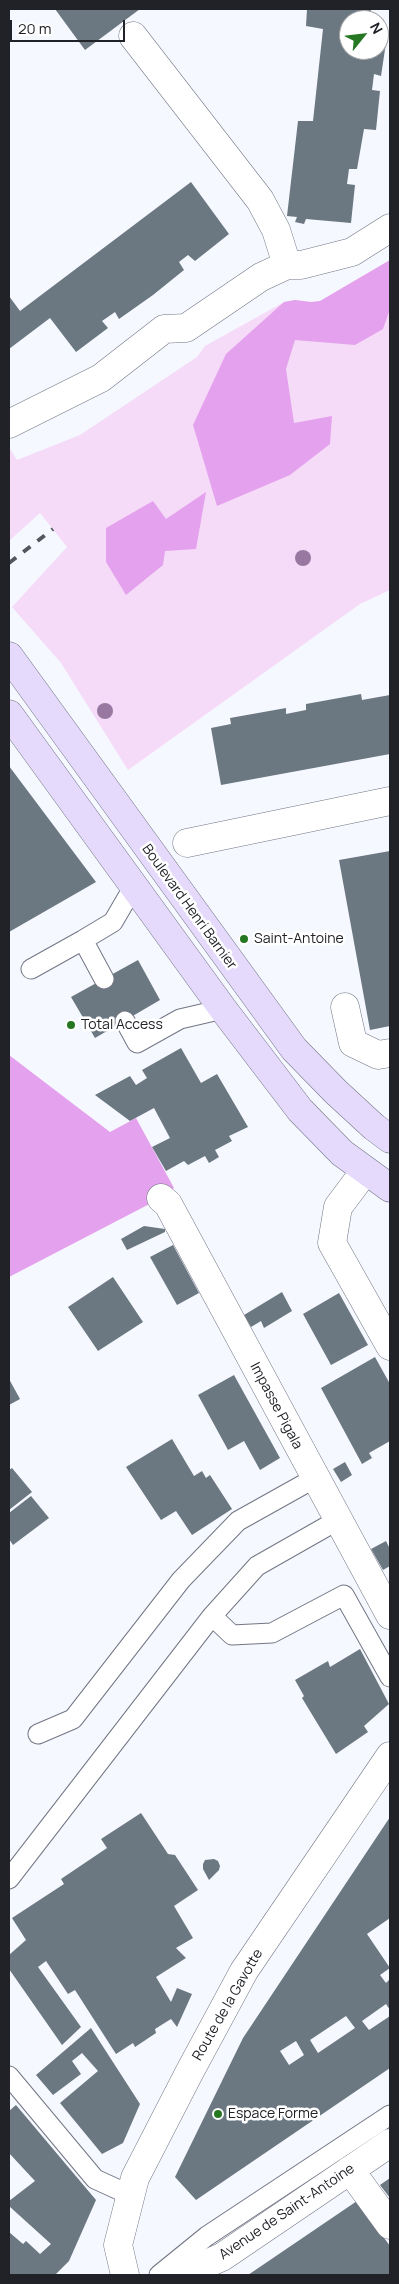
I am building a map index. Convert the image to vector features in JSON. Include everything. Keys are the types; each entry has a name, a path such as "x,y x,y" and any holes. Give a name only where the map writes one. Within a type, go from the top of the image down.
{"main road":[{"name":"Boulevard Henri Barnier","path":"9,656 294,1049 342,1098 390,1139"},
{"path":"9,714 223,1009 300,1110 342,1153 390,1188"}],"street":[{"path":"133,36 260,200 276,230 287,265"},
{"path":"9,424 101,378 164,329 186,328 262,277 287,265 301,265 352,252 390,228"},
{"path":"187,843 390,801"},
{"path":"345,1007 353,1042 378,1055 390,1053"},
{"path":"365,1171 338,1208 332,1243 390,1346"},
{"name":"Impasse Pigala","path":"161,1198 168,1204 390,1615"},
{"name":"Route de la Gavotte","path":"125,2275 118,2245 135,2178 184,2081 244,1971 390,1756"},
{"name":"Avenue de Saint-Antoine","path":"181,2275 222,2257 390,2143"},
{"path":"350,2170 390,2225"}],"lane":[{"path":"31,969 114,922 134,886"},
{"path":"83,940 104,979"},
{"path":"125,1020 137,1043 180,1019 223,1009"},
{"path":"38,1734 73,1719 181,1580 238,1521 316,1478"},
{"path":"9,1879 212,1616 257,1566 338,1520"},
{"path":"212,1616 232,1635 272,1633 344,1595 390,1677"},
{"path":"9,2076 95,2179 130,2195"},
{"path":"159,2275 208,2236 390,2114"}],"shaded area":[{"path":"390,260 390,590 360,604 128,770 61,663 12,607 67,547 40,513 9,541 9,447 17,460 80,435 197,357 205,346 284,302 295,300 320,301"},
{"path":"390,260 390,309 383,329 355,345 295,340 286,369 294,423 332,416 330,444 290,475 217,506 193,425 226,354 284,302 295,300 320,301"},
{"path":"206,492 196,549 165,551 163,565 126,595 106,562 106,528 153,501 166,519"},
{"path":"9,1055 110,1132 136,1118 174,1188 161,1198 9,1277"}],"building":[{"path":"55,9 140,9 85,50"},
{"path":"307,9 371,9 339,10 339,60 383,60 381,76 374,74 372,90 380,91 376,130 364,129 357,169 349,169 347,184 355,185 351,223 306,219 304,224 295,222 297,217 287,216 298,121 313,121 323,29 306,26"},
{"path":"191,182 229,234 195,261 188,255 179,262 184,270 119,319 115,312 102,321 108,328 76,352 50,318 9,349 9,296 20,311"},
{"path":"361,694 362,700 390,695 390,754 221,785 211,728 231,724 230,718 286,708 286,714 306,710 306,704"},
{"path":"9,766 96,882 9,932"},
{"path":"390,851 390,1026 370,1030 339,860"},
{"path":"138,960 160,1000 95,1038 71,997"},
{"path":"181,1048 201,1083 217,1074 248,1127 229,1136 232,1141 215,1150 219,1157 209,1163 205,1156 188,1165 184,1161 166,1171 152,1147 170,1138 154,1108 130,1121 95,1095 130,1076 136,1085 147,1078 142,1070"},
{"path":"144,1226 165,1229 165,1232 127,1250 121,1239"},
{"path":"173,1245 199,1293 177,1305 150,1257"},
{"path":"113,1277 143,1322 98,1351 68,1307"},
{"path":"282,1292 292,1311 264,1328 261,1321 251,1327 244,1315"},
{"path":"339,1293 368,1345 331,1365 303,1314"},
{"path":"375,1357 390,1384 390,1441 369,1453 372,1458 362,1464 321,1388"},
{"path":"234,1375 280,1458 260,1470 244,1441 228,1450 198,1395"},
{"path":"9,1379 20,1399 9,1405"},
{"path":"172,1439 194,1476 202,1471 206,1478 210,1475 232,1509 192,1535 176,1511 161,1520 126,1467"},
{"path":"345,1462 352,1475 341,1482 333,1469"},
{"path":"12,1468 32,1492 9,1510 9,1470"},
{"path":"31,1496 49,1518 13,1545 9,1539 9,1513"},
{"path":"386,1541 390,1549 390,1566 383,1570 371,1549"},
{"path":"360,1649 389,1704 364,1726 368,1732 336,1754 302,1698 304,1696 295,1680 328,1661 330,1667"},
{"path":"141,1813 168,1854 175,1855 198,1890 174,1906 193,1938 176,1948 186,1958 156,1977 171,2002 177,1988 192,1994 177,2027 171,2019 155,2029 156,2033 135,2047 133,2043 116,2054 75,1990 68,1994 46,1961 38,1967 81,2027 62,2045 9,1969 9,1955 26,1940 12,1918 64,1884 61,1879 107,1848 101,1839"},
{"path":"390,1817 390,1918 367,1934 390,1968 380,1975 386,1983 390,1979 390,2010 386,2004 362,2021 369,2030 390,2016 390,2068 196,2200 175,2177 243,2038","holes":["346,2016 355,2028 318,2053 310,2040","296,2041 304,2055 289,2065 280,2051"]},
{"path":"214,1859 218,1861 220,1866 219,1870 209,1880 203,1869 203,1864 205,1860"},
{"path":"91,2028 140,2104 123,2143 102,2154 60,2103 98,2071 82,2053 72,2061 81,2074 53,2095 36,2075"},
{"path":"16,2105 96,2200 69,2261 55,2275 9,2275 9,2232 23,2244 26,2241 40,2254 51,2244 9,2206 9,2201 35,2181 9,2153 9,2111"},
{"path":"390,2178 390,2198 380,2185"},
{"path":"357,2201 390,2246 390,2275 248,2275"}],"railway":[{"path":"9,563 53,529"}],"place":[{"name":"Saint-Antoine","path":"244,939"},
{"name":"Total Access","path":"71,1025"},
{"name":"Espace Forme","path":"218,2114"}]}
